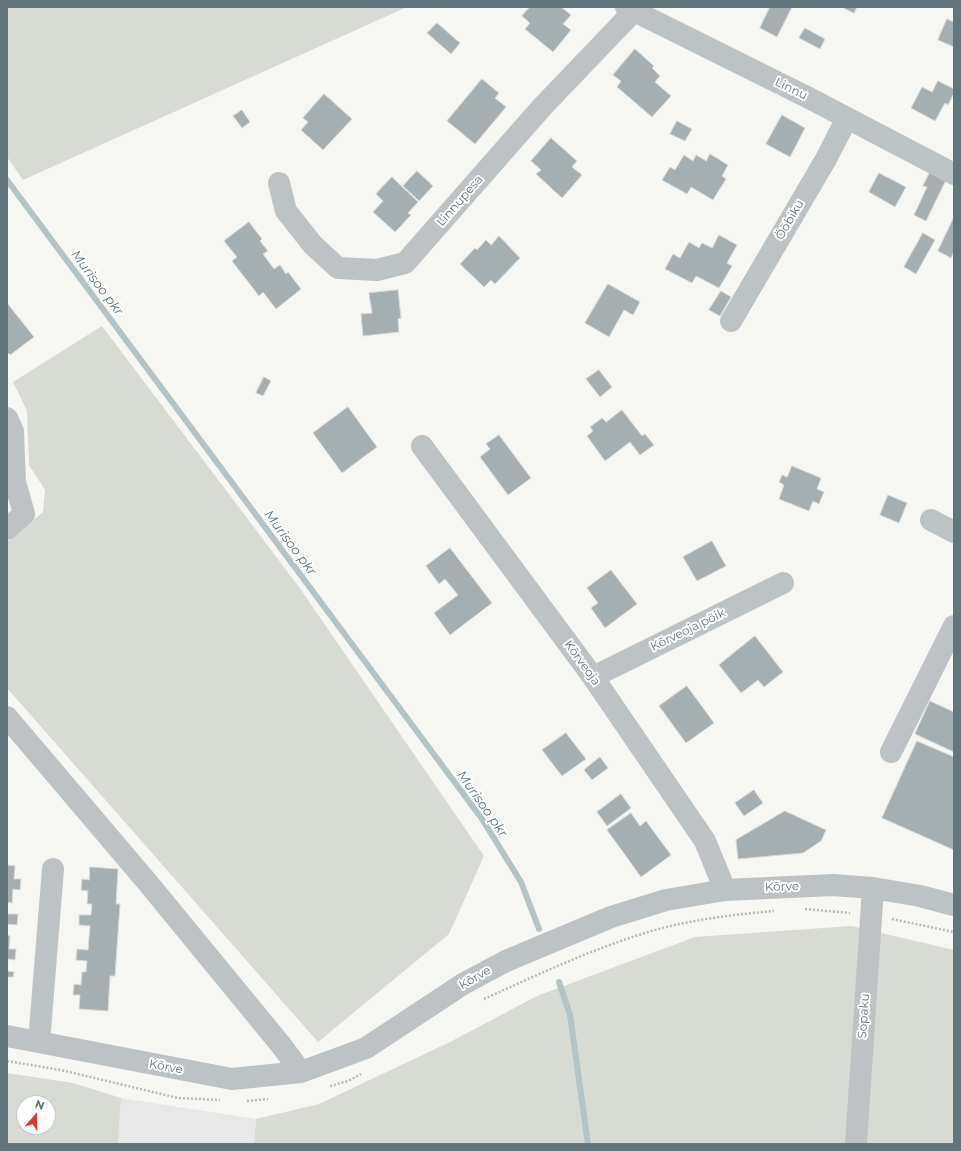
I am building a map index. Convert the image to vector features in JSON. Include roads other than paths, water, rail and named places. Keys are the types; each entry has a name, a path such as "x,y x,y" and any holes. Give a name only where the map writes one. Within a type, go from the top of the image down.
{"street":[{"name":"Linnu","path":"630,9 847,118 954,174"},
{"name":"Linnupesa","path":"279,183 286,211 313,245 338,268 377,270 405,263 630,9"},
{"name":"Ööbiku","path":"731,321 826,159 847,118"},
{"path":"7,418 13,431 14,482 24,514 7,529"},
{"name":"Kõrveoja","path":"422,446 593,678 705,841 725,890"},
{"path":"931,520 954,532"},
{"name":"Kõrveoja põik","path":"593,678 783,584"},
{"path":"891,752 954,626"},
{"path":"7,718 158,895 281,1044 301,1072"},
{"path":"39,1042 53,869"},
{"name":"Kõrve","path":"7,1036 232,1079 301,1072 366,1048 463,984 506,961 611,917 666,900 725,890 833,885 873,888 920,896 954,905"},
{"name":"Sopaku","path":"856,1144 873,888"}],"waterway":[{"name":"Murisoo pkr","path":"7,180 482,819 521,882 539,929"},
{"name":"Murisoo pkr","path":"559,982 570,1015 588,1144"}]}
